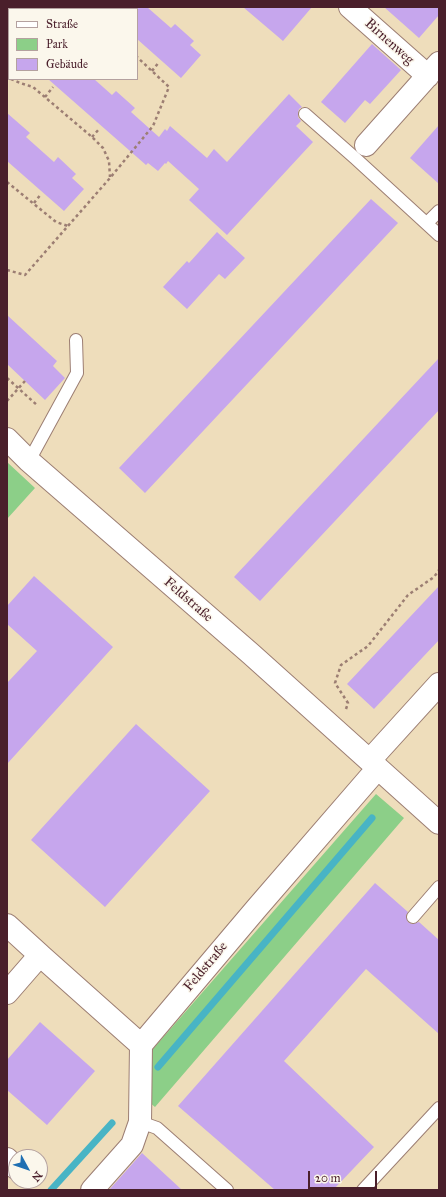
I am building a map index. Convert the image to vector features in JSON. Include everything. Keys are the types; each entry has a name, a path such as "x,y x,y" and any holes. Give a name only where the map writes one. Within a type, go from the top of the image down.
{"street":[{"name":"Birnenweg","path":"350,7 433,70 366,145"},
{"name":"Feldstraße","path":"7,439 29,461 245,649 439,823"},
{"name":"Feldstraße","path":"141,1044 256,909 439,684"},
{"path":"7,925 141,1044 140,1122 132,1145 92,1190"},
{"path":"7,993 40,955"}],"lane":[{"path":"305,114 439,235"},
{"path":"427,223 439,211"},
{"path":"29,461 76,372 76,340"},
{"path":"413,917 439,887"},
{"path":"363,1190 439,1108"},
{"path":"140,1122 157,1128 227,1190"}],"path":[{"path":"7,270 25,275 110,178 153,126 169,87 138,58"},
{"path":"152,71 159,62"},
{"path":"13,80 33,87 103,148 109,161 110,178"},
{"path":"45,97 53,87"},
{"path":"92,137 100,128"},
{"path":"7,182 56,222 68,226"},
{"path":"34,203 41,194"},
{"path":"7,378 52,418"},
{"path":"7,401 25,381"},
{"path":"333,728 343,716 348,702 335,683 340,665 368,646 408,595 434,577 439,570"}],"green space":[{"path":"7,462 35,488 7,519"},
{"path":"376,794 404,818 155,1107 150,1103 152,1050"}],"building":[{"path":"147,7 171,28 175,24 194,41 190,45 201,55 181,78 138,40 137,8"},
{"path":"243,7 312,7 283,41"},
{"path":"384,7 439,7 439,15 419,38"},
{"path":"372,44 401,70 370,104 365,100 345,123 321,102"},
{"path":"49,80 95,80 112,95 116,91 135,108 131,112 159,137 165,129 167,131 170,126 207,158 214,149 227,162 289,94 302,107 299,109 298,113 298,117 301,121 296,126 313,142 227,235 189,200 199,189 168,161 158,171 148,163 146,165"},
{"path":"7,113 30,133 26,137 54,162 58,157 76,174 72,178 84,189 64,211 7,161"},
{"path":"439,125 439,184 410,158"},
{"path":"371,199 398,223 145,493 119,468"},
{"path":"217,232 245,258 225,279 219,274 187,309 163,287 187,261 189,263"},
{"path":"7,315 57,361 53,366 65,378 45,400 7,364"},
{"path":"439,358 439,410 260,601 234,577"},
{"path":"34,576 113,647 7,764 7,683 37,651 7,624 7,606"},
{"path":"439,586 439,640 374,709 347,684"},
{"path":"136,724 210,791 105,907 31,840"},
{"path":"375,883 408,912 406,916 408,922 412,924 419,922 439,940 439,1034 366,969 284,1061 374,1147 333,1190 275,1190 178,1106"},
{"path":"40,1022 95,1071 47,1125 7,1090 7,1060"},
{"path":"142,1153 182,1190 109,1190"}],"waterway":[{"path":"158,1067 372,818"},
{"path":"51,1190 112,1123"}]}
